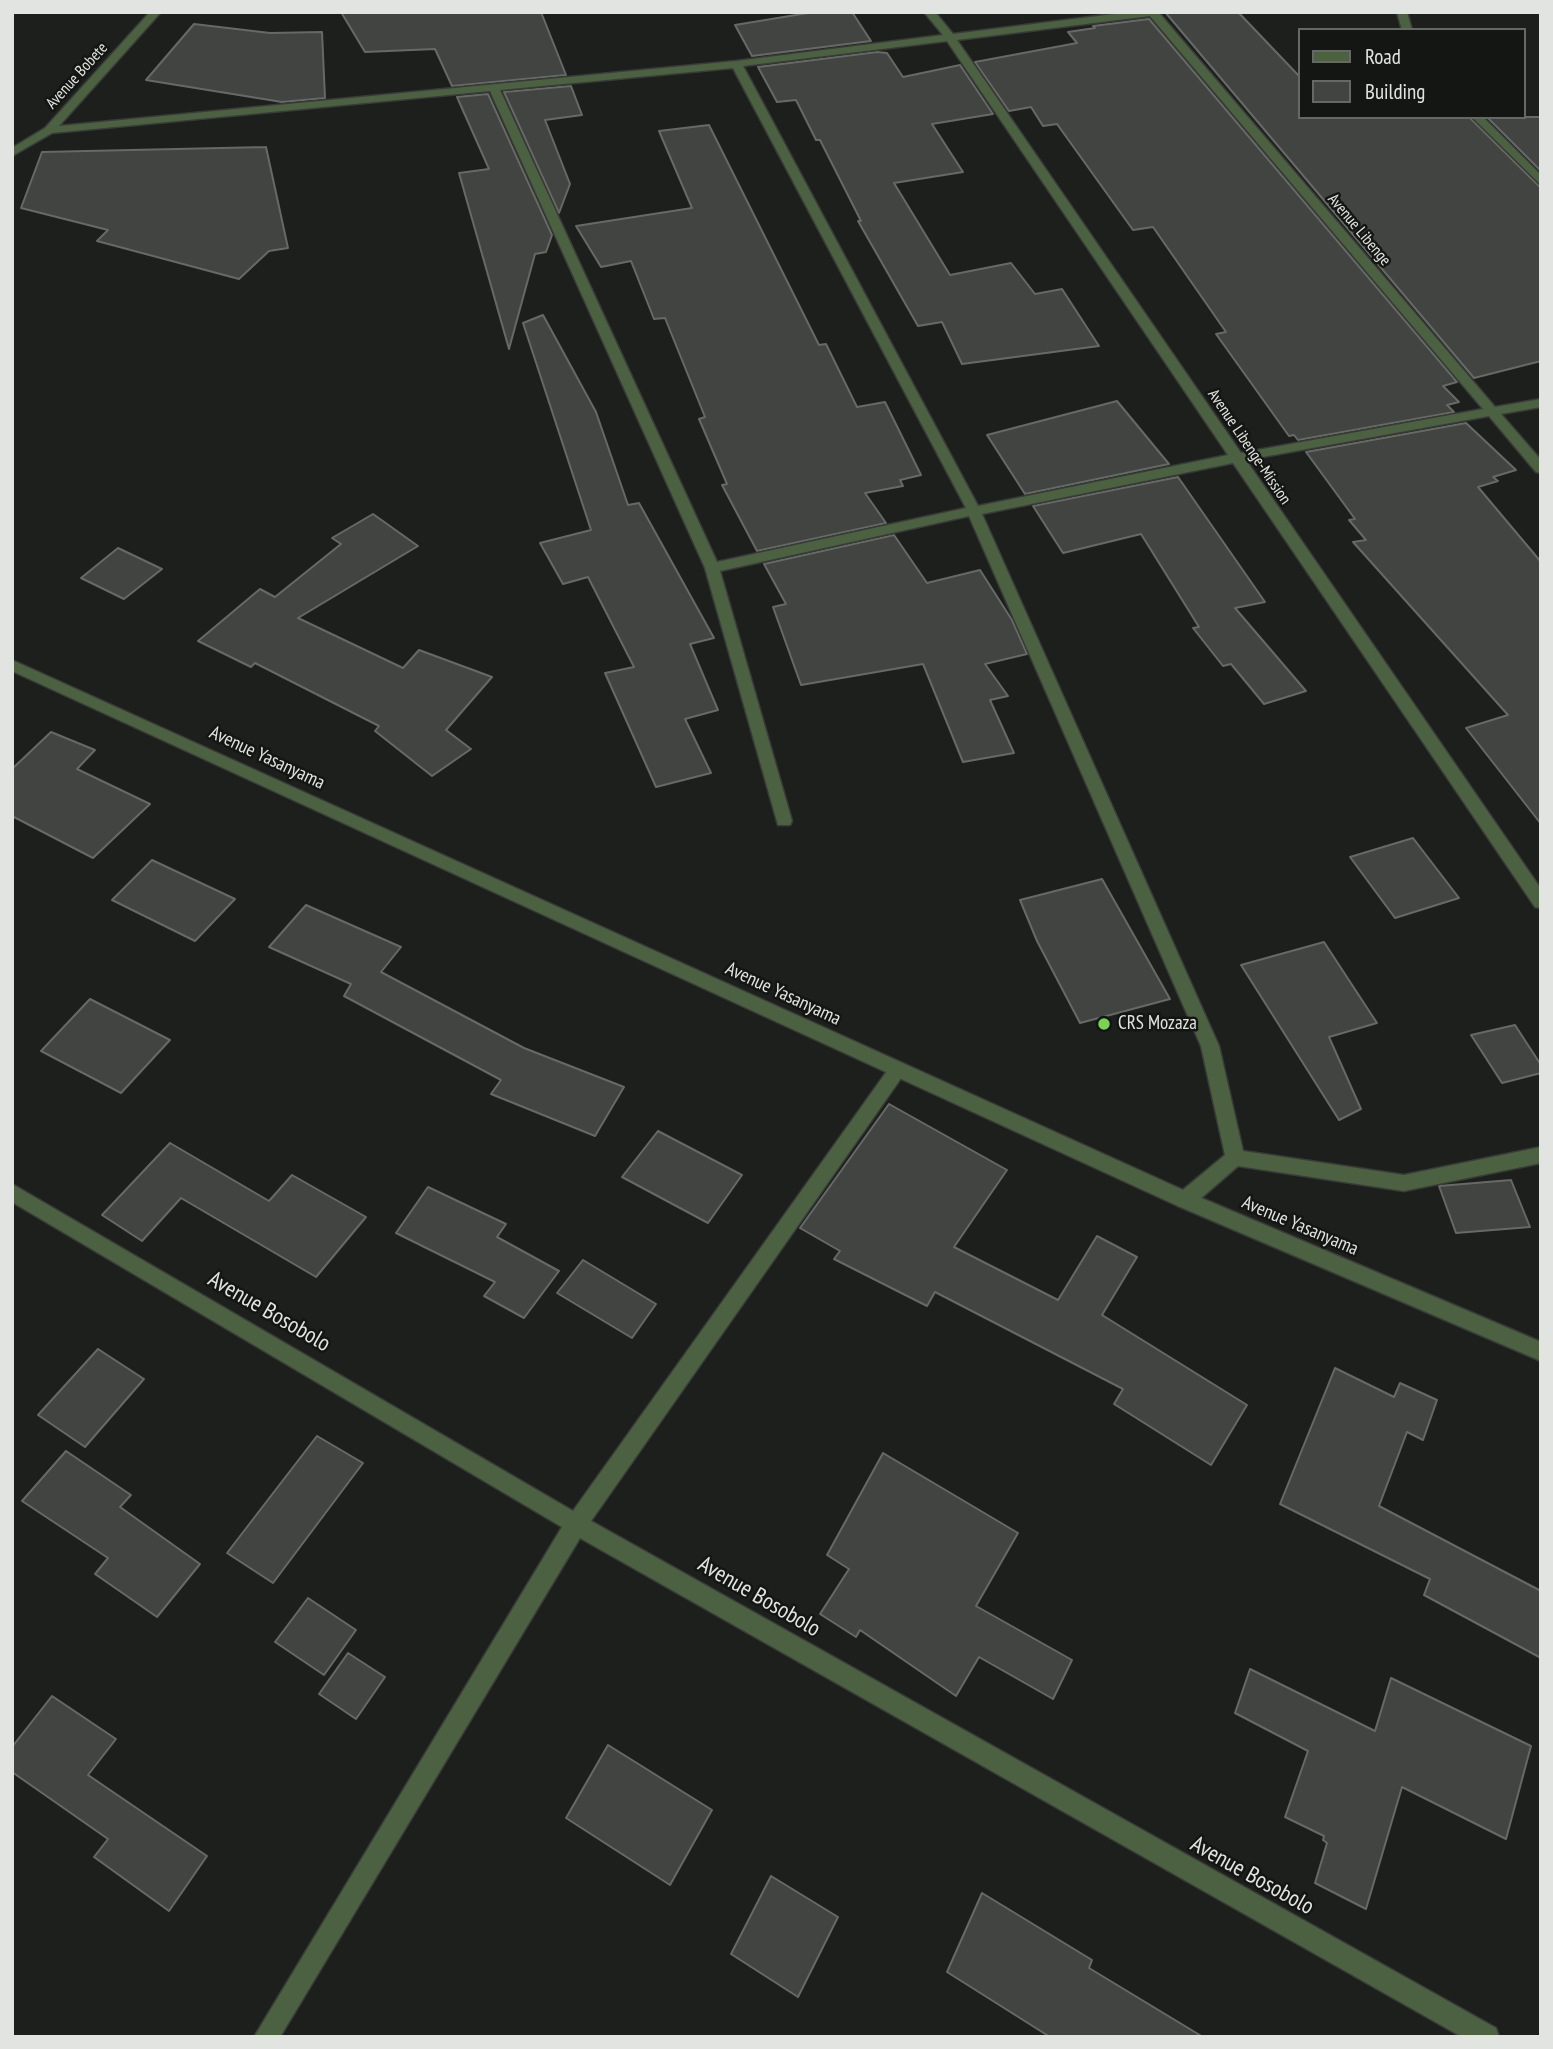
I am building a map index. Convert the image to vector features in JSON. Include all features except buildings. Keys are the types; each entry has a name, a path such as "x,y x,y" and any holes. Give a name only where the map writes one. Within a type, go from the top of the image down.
{"street":[{"name":"Avenue Bobete","path":"49,130 156,12"},
{"name":"Avenue Libenge-Mission","path":"929,12 951,39 1541,902"},
{"path":"12,153 49,130 736,64 1154,12"},
{"name":"Avenue Libenge","path":"1154,12 1541,469"},
{"path":"736,64 974,510 1210,1046 1235,1158"},
{"path":"493,86 712,568 785,821"},
{"path":"1479,119 1541,182"},
{"path":"712,568 974,510 1235,458 1541,403"},
{"name":"Avenue Yasanyama","path":"12,665 1185,1200 1541,1352"},
{"path":"266,2037 576,1524 898,1069"},
{"path":"1185,1200 1235,1158 1404,1184 1541,1155"},
{"name":"Avenue Bosobolo","path":"12,1192 576,1524 1487,2037"}],"place":[{"name":"CRS Mozaza","path":"1104,1024"}]}
